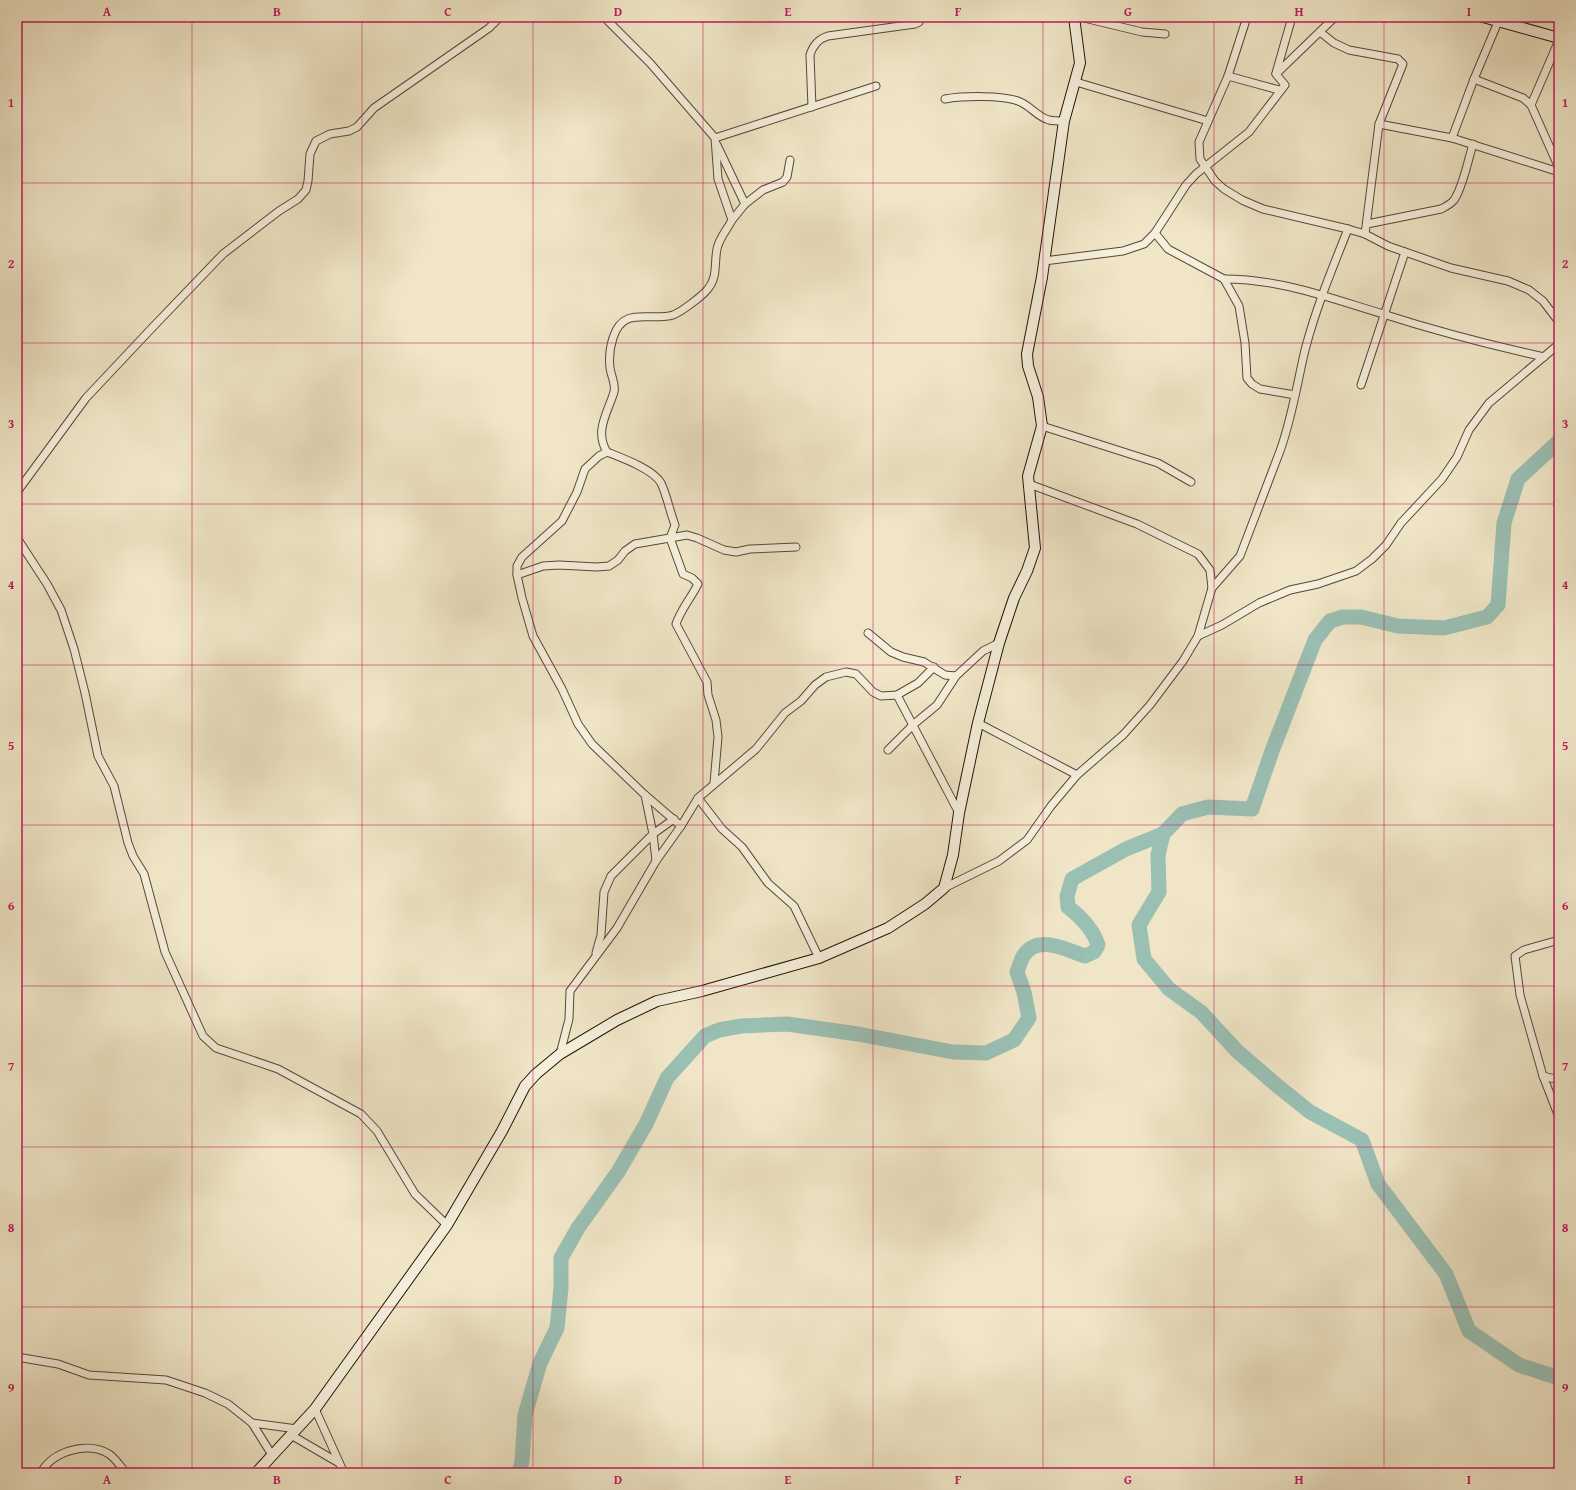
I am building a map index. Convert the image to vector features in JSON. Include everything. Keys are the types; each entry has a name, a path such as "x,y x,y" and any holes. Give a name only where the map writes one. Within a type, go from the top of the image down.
{"street":[{"path":"17,492 86,398 150,330 223,254 306,190 310,154 316,141 330,134 349,131 357,127 374,108 489,28 500,17"},
{"path":"604,17 650,63 716,141 745,204"},
{"path":"812,107 810,55 820,39 828,36 915,24 919,22 920,17"},
{"path":"944,888 954,855 959,813 978,723 999,643 1014,598 1027,571 1035,548 1028,476 1030,463 1042,426 1038,397 1028,366 1027,354 1044,261 1064,121 1080,63 1074,17"},
{"path":"1080,17 1142,32 1165,34"},
{"path":"1247,17 1228,76 1199,142 1198,153 1205,167 1215,181 1224,189 1242,200 1263,209 1348,229 1365,234 1388,246 1451,268 1508,281 1529,290 1543,301 1559,322"},
{"path":"1276,74 1292,17"},
{"path":"1276,74 1335,17"},
{"path":"1483,17 1559,39 1531,105"},
{"path":"1452,138 1474,79 1498,22"},
{"path":"1320,32 1349,50 1402,62 1403,68 1379,124 1365,234"},
{"path":"1044,261 1134,248 1144,244 1155,233 1186,185 1205,167 1248,132 1279,90 1285,85 1276,74"},
{"path":"1228,76 1279,90"},
{"path":"1474,79 1523,98 1531,105 1559,168"},
{"path":"1076,82 1208,121"},
{"path":"716,141 876,86"},
{"path":"945,99 968,97 1011,99 1028,106 1040,116 1049,120 1064,121"},
{"path":"1379,124 1452,138 1559,172"},
{"path":"716,141 718,179 732,220"},
{"path":"1367,224 1441,209 1449,205 1454,200 1459,188 1473,144"},
{"path":"714,783 718,737 716,720 708,695 707,682 676,624 682,609 690,600 698,584 692,578 683,574 670,538 675,525 661,483 655,475 632,462 607,452 603,445 603,418 615,389 610,368 613,337 622,322 629,317 672,315 681,311 707,291 715,274 717,250 721,238 732,220 745,204 763,190 783,182 787,178 790,160"},
{"path":"1212,588 1240,556 1286,434 1306,349 1322,294 1348,229"},
{"path":"1155,233 1168,249 1224,279 1250,279 1274,282 1322,294 1384,315 1454,335 1544,357"},
{"path":"1362,384 1405,252"},
{"path":"1224,279 1239,306 1245,343 1247,378 1252,384 1260,389 1296,395"},
{"path":"1198,636 1222,625 1260,603 1290,590 1318,584 1356,571 1372,559 1386,545 1405,518 1442,478 1457,456 1469,430 1489,403 1559,344"},
{"path":"1042,426 1158,463 1191,482"},
{"path":"607,452 599,456 586,469 577,492 562,522 522,557 517,566 517,575 533,636 578,724 592,744 645,795 681,826"},
{"path":"256,1473 315,1409 447,1225 502,1131 525,1086 536,1074 560,1054 617,1020 657,1001 702,991 819,958 888,928 925,904 944,888 999,862 1027,840 1051,806 1077,775 1123,735 1150,705 1183,661 1198,636 1212,588 1210,570 1198,554 1137,524 1029,484"},
{"path":"517,575 543,566 609,566 618,560 625,551 635,544 687,535 724,550 736,552 750,549 796,547"},
{"path":"17,538 48,584 61,610 83,686 98,756 114,786 128,843 133,856 144,874 165,952 203,1036 216,1048 278,1068 360,1114 377,1132 415,1194 447,1225"},
{"path":"868,633 891,652 903,658 924,662 945,675 956,676"},
{"path":"888,750 914,724 937,705 956,676 983,651 999,643"},
{"path":"560,1054 569,1019 570,991 617,928 656,860 681,826 698,798 756,749 785,713 801,701 815,685 826,677 846,672 856,674 873,692 881,696 897,695 918,683 934,667"},
{"path":"897,695 914,724 959,813"},
{"path":"978,723 1077,775"},
{"path":"645,795 653,834 656,860"},
{"path":"698,798 722,829 742,847 768,883 794,906 819,958"},
{"path":"594,957 601,935 604,892 611,876 653,834 674,819"},
{"path":"1559,940 1524,950 1515,956 1520,995 1543,1076 1559,1117"},
{"path":"1543,1076 1559,1080"},
{"path":"17,1357 58,1364 89,1375 175,1382 205,1393 228,1404 252,1424 272,1455"},
{"path":"315,1409 344,1473"},
{"path":"252,1424 294,1432 340,1463"},
{"path":"41,1473 52,1459 84,1448 109,1454 126,1473"}],"waterway":[{"path":"1559,441 1518,479 1504,523 1498,605 1487,617 1444,628 1398,626 1361,617 1343,617 1330,621 1315,640 1272,751 1252,809 1208,807 1182,814 1163,834 1158,855 1159,892 1139,925 1144,959 1169,989 1201,1012 1237,1051 1310,1112 1362,1140 1378,1184 1446,1274 1469,1331 1519,1365 1559,1378"},
{"path":"519,1473 522,1462 525,1415 540,1363 557,1328 561,1288 561,1258 578,1228 618,1172 646,1124 667,1078 705,1036 719,1030 741,1026 787,1024 858,1034 953,1052 986,1053 1014,1040 1029,1018 1024,992 1017,972 1023,957 1030,949 1037,945 1053,945 1085,956 1094,952 1098,945 1096,939 1086,924 1068,907 1067,896 1072,879 1126,849 1163,834"}]}
